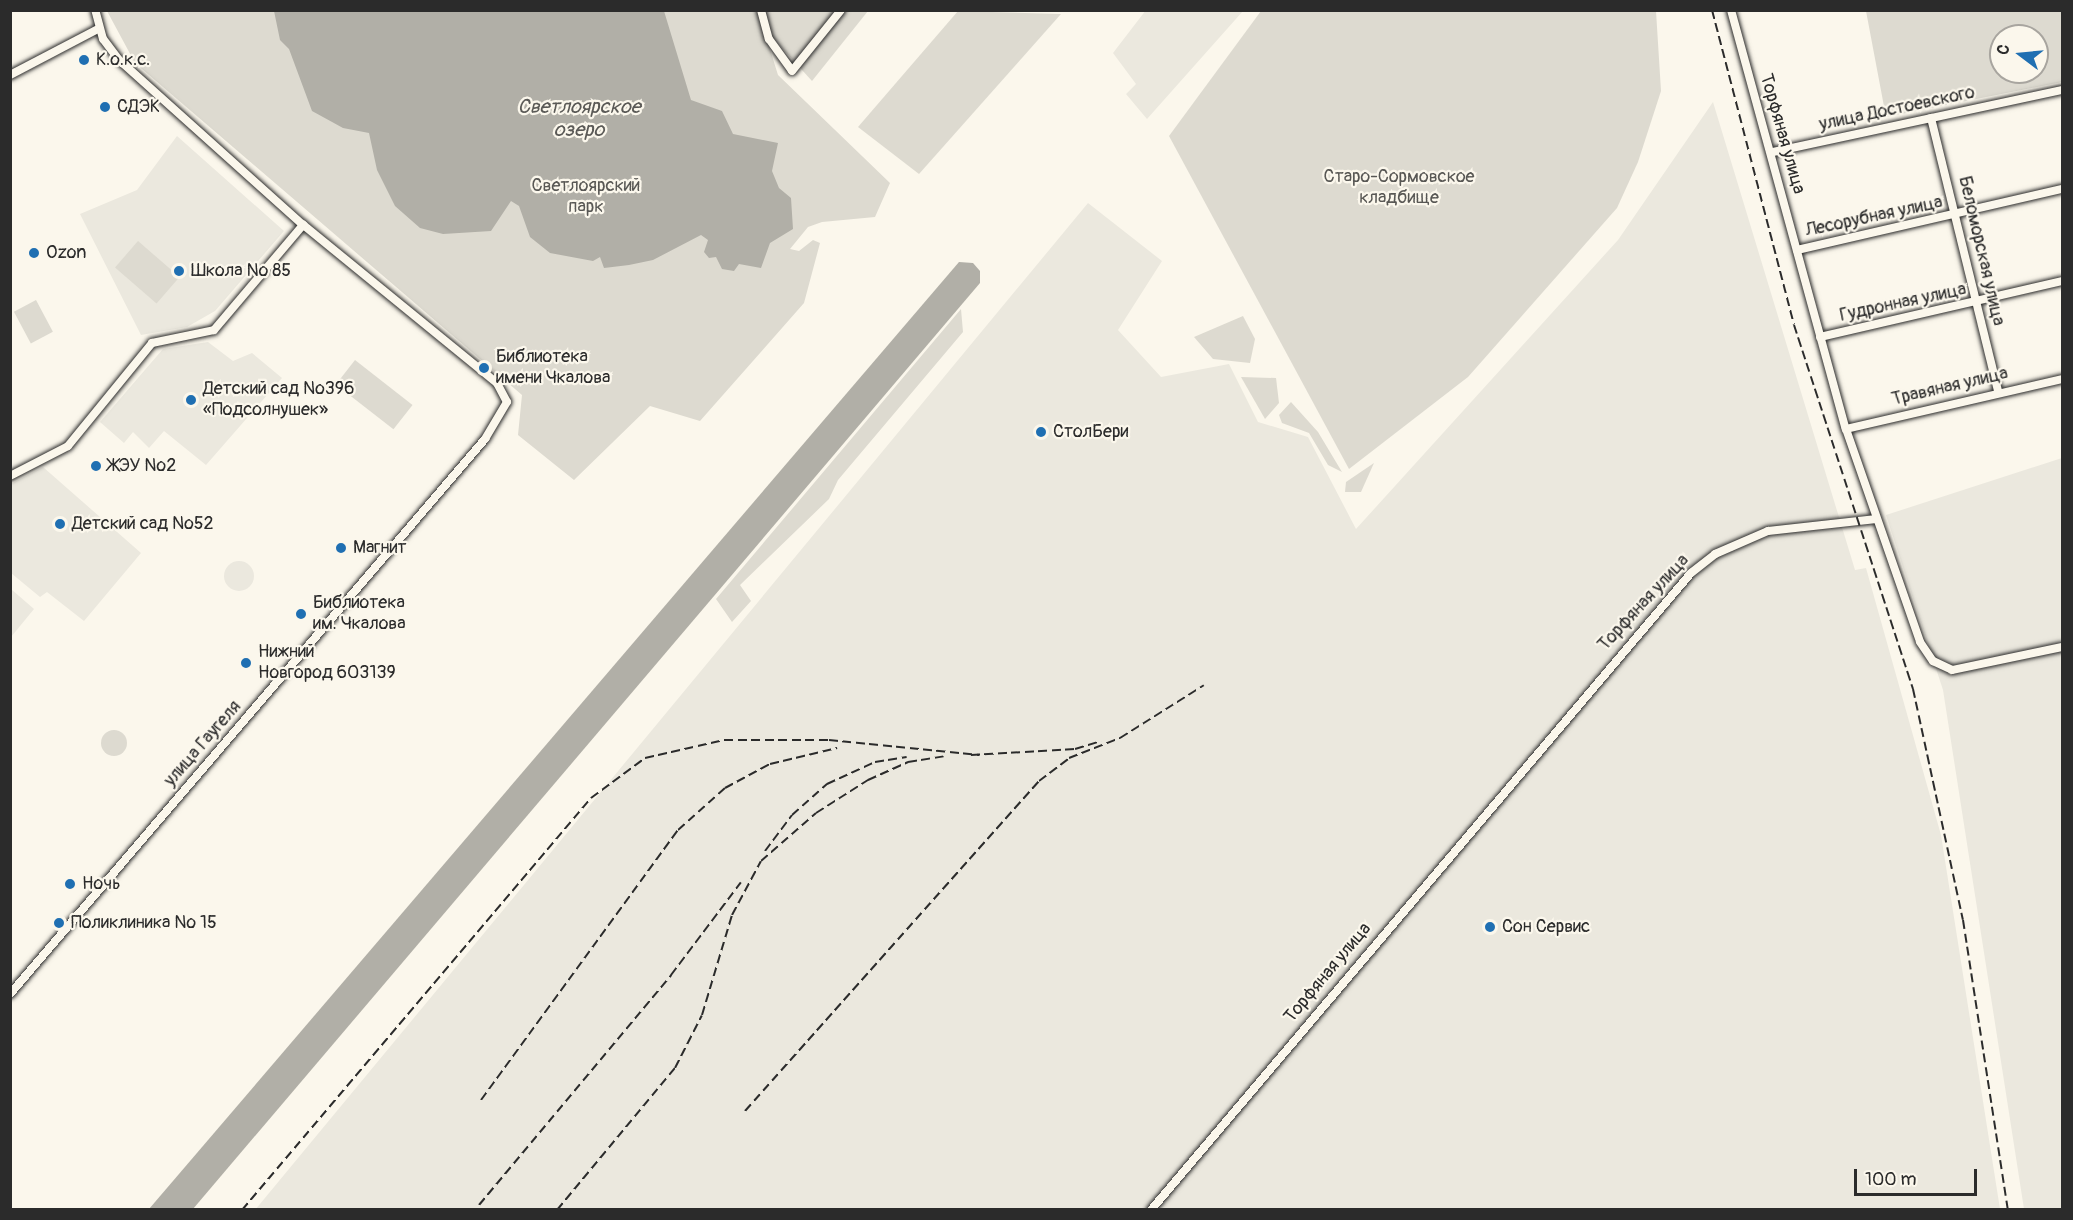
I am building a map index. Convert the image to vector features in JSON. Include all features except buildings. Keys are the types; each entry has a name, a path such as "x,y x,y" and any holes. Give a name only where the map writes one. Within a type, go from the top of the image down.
{"street":[{"path":"10,476 68,446 152,343 214,330 303,225 119,60 98,29 95,10"},
{"path":"760,10 769,39 792,71 842,10"},
{"name":"Торфяная улица","path":"1151,1209 1690,573 1715,554 1768,531 1876,519 1846,429 1820,338 1773,152 1731,10"},
{"path":"10,75 98,29"},
{"name":"улица Достоевского","path":"1773,152 2062,90"},
{"name":"Беломорская улица","path":"1931,118 1998,391"},
{"name":"Лесорубная улица","path":"1797,250 1956,217 2062,189"},
{"name":"улица Гаугеля","path":"10,994 485,439 507,402 497,383 303,225"},
{"name":"Гудронная улица","path":"1820,338 1976,304 2062,281"},
{"name":"Травяная улица","path":"1846,429 1998,391 2062,379"},
{"path":"1876,519 1920,642 1942,667 1971,669 2062,647"}],"shaded area":[{"path":"1146,10 1243,11 1147,119 1126,94 1136,84 1113,53"},
{"path":"1713,102 1855,570 1866,568 1941,835 2000,1209 255,1210 1088,203 1162,261 1118,330 1161,377 1229,364 1258,422 1308,437 1356,529 1618,240"},
{"name":"Школа № 85","path":"177,136 284,231 215,311 187,327 141,335 80,214 137,190"},
{"name":"Детский сад №396 «Подсолнушек»","path":"208,342 233,361 252,353 282,378 206,465 164,431 149,448 133,432 124,443 100,422 163,349"},
{"path":"2062,458 2062,1209 2024,1209 1943,690 1886,515"},
{"name":"Детский сад №52","path":"43,467 141,553 84,621 47,592 40,597 11,573 11,484"},
{"path":"239,561 250,565 254,576 250,587 239,591 228,587 224,576 228,565"},
{"path":"11,589 34,609 11,637"}],"green space":[{"name":"Светлоярский парк","path":"107,11 758,11 778,75 890,183 875,217 822,222 808,227 790,249 799,251 813,240 820,243 804,303 700,421 650,406 574,480 518,435 522,395 135,63"},
{"path":"763,11 868,11 812,81 772,37"},
{"path":"958,11 1061,14 919,174 858,127"},
{"name":"Старо-Сормовское кладбище","path":"1261,11 1656,11 1661,91 1638,162 1617,208 1468,377 1349,469 1169,136"},
{"path":"1866,11 2062,11 2062,82 1886,117"},
{"path":"138,241 180,277 157,303 115,267"},
{"path":"36,300 53,332 31,344 14,312"},
{"path":"961,309 963,332 838,480 829,499 740,585 751,601 732,622 716,599"},
{"path":"1243,316 1255,339 1250,363 1213,359 1194,337"},
{"path":"355,360 413,405 393,429 336,384"},
{"path":"1241,377 1276,378 1279,403 1265,419"},
{"path":"1291,402 1318,432 1342,472 1328,465 1309,433 1282,423 1279,415"},
{"path":"1374,463 1361,492 1345,492 1346,482"},
{"path":"114,730 123,734 127,743 123,752 114,756 105,752 101,743 105,734"}],"water":[{"name":"Светлоярское озеро","path":"274,11 664,11 691,100 722,111 733,134 778,143 772,171 779,188 791,198 793,229 770,243 761,268 739,264 734,271 722,269 716,257 709,258 704,252 708,240 701,235 653,260 604,268 600,257 593,261 550,253 530,237 519,206 511,201 491,231 443,234 420,228 395,206 377,170 369,133 343,128 312,111 289,49 280,40"},
{"path":"959,262 973,263 980,271 980,283 193,1209 149,1209"}],"railway":[{"path":"1712,10 1794,325 1913,689 1963,920 2008,1210"},
{"path":"745,1111 1039,781 1069,758 1120,738 1204,685"},
{"path":"242,1210 591,798 645,758 724,740 829,740 979,755"},
{"path":"971,755 1075,749 1101,741"},
{"path":"481,1100 678,830 725,788 770,764 837,748"},
{"path":"557,1210 675,1068 702,1015 732,915 761,861 816,813 868,780 908,762 944,756"},
{"path":"765,851 792,815 827,784 875,762 907,757"},
{"path":"479,1205 671,975 741,882"}],"place":[{"name":"К.о.к.с.","path":"84,60"},
{"name":"СДЭК","path":"105,107"},
{"name":"Ozon","path":"34,253"},
{"name":"Школа № 85","path":"179,271"},
{"name":"Библиотека имени Чкалова","path":"484,368"},
{"name":"Детский сад №396 «Подсолнушек»","path":"191,400"},
{"name":"СтолБери","path":"1041,432"},
{"name":"ЖЭУ №2","path":"96,466"},
{"name":"Детский сад №52","path":"60,524"},
{"name":"Магнит","path":"341,548"},
{"name":"Библиотека им. Чкалова","path":"301,614"},
{"name":"Нижний Новгород 603139","path":"246,663"},
{"name":"Ночь","path":"70,884"},
{"name":"Поликлиника № 15","path":"59,923"},
{"name":"Сон Сервис","path":"1490,927"}]}
